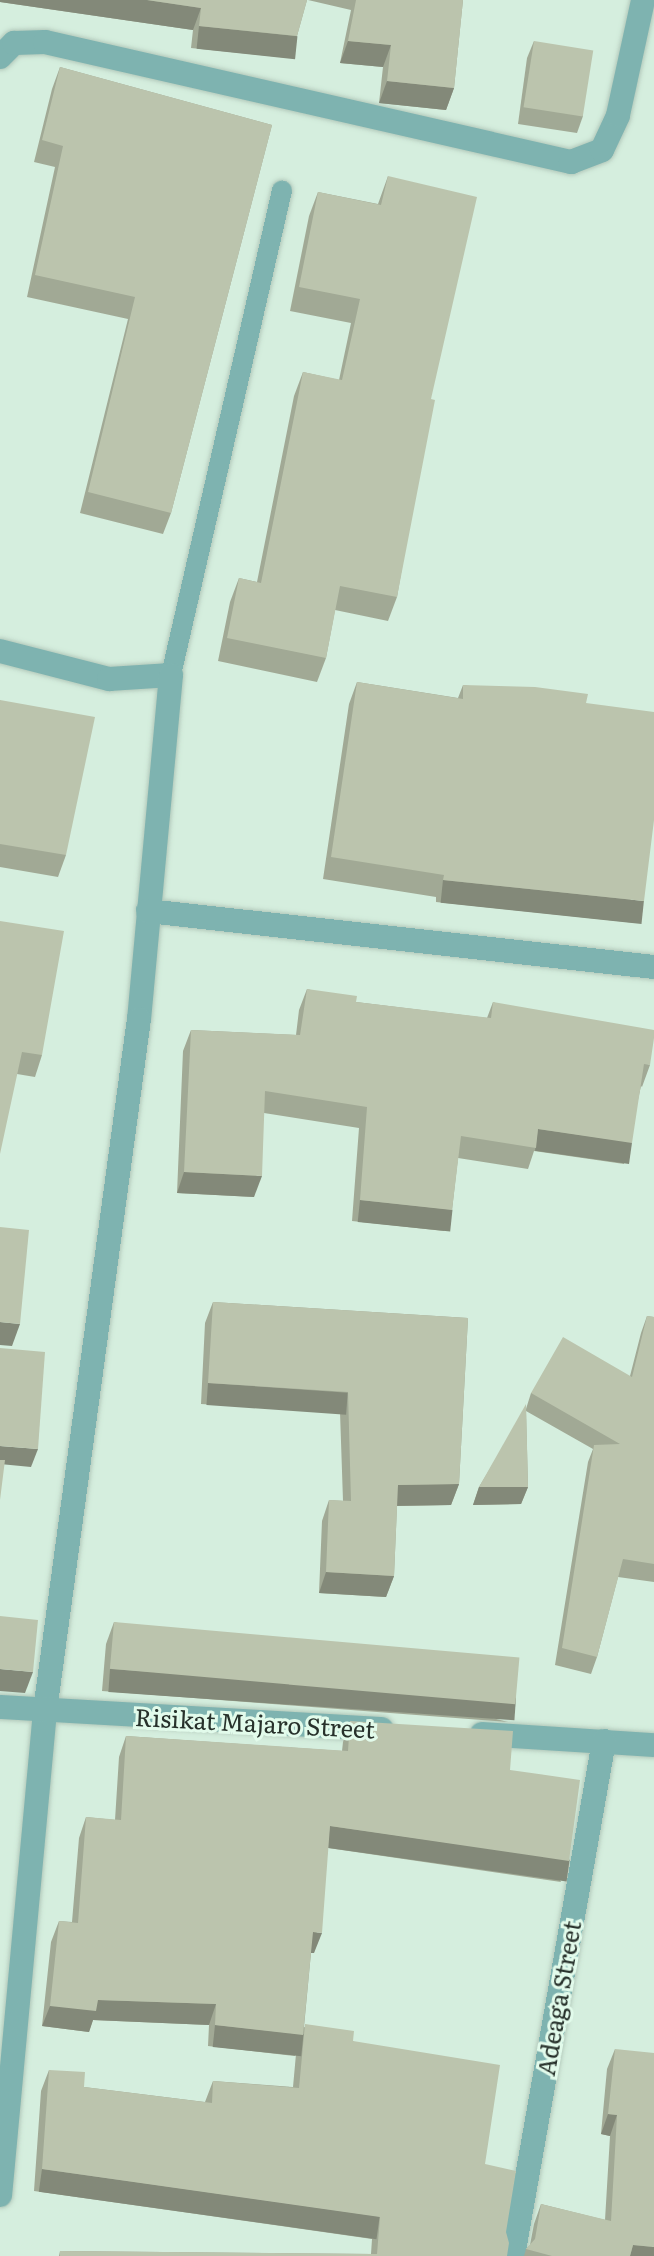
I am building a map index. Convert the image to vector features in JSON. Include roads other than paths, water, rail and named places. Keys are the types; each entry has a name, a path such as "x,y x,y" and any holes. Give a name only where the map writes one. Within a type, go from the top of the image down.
{"street":[{"path":"0,57 14,43 45,42 571,162 602,150 618,115 643,0"},
{"path":"0,651 109,679 171,675 139,1019 45,1711 0,2195"},
{"path":"148,911 654,967"},
{"name":"Risikat Majaro Street","path":"0,1707 412,1731"},
{"path":"460,1733 654,1745"},
{"name":"Adeaga Street","path":"513,2256 604,1741"}],"lane":[{"path":"171,675 282,191"}]}
